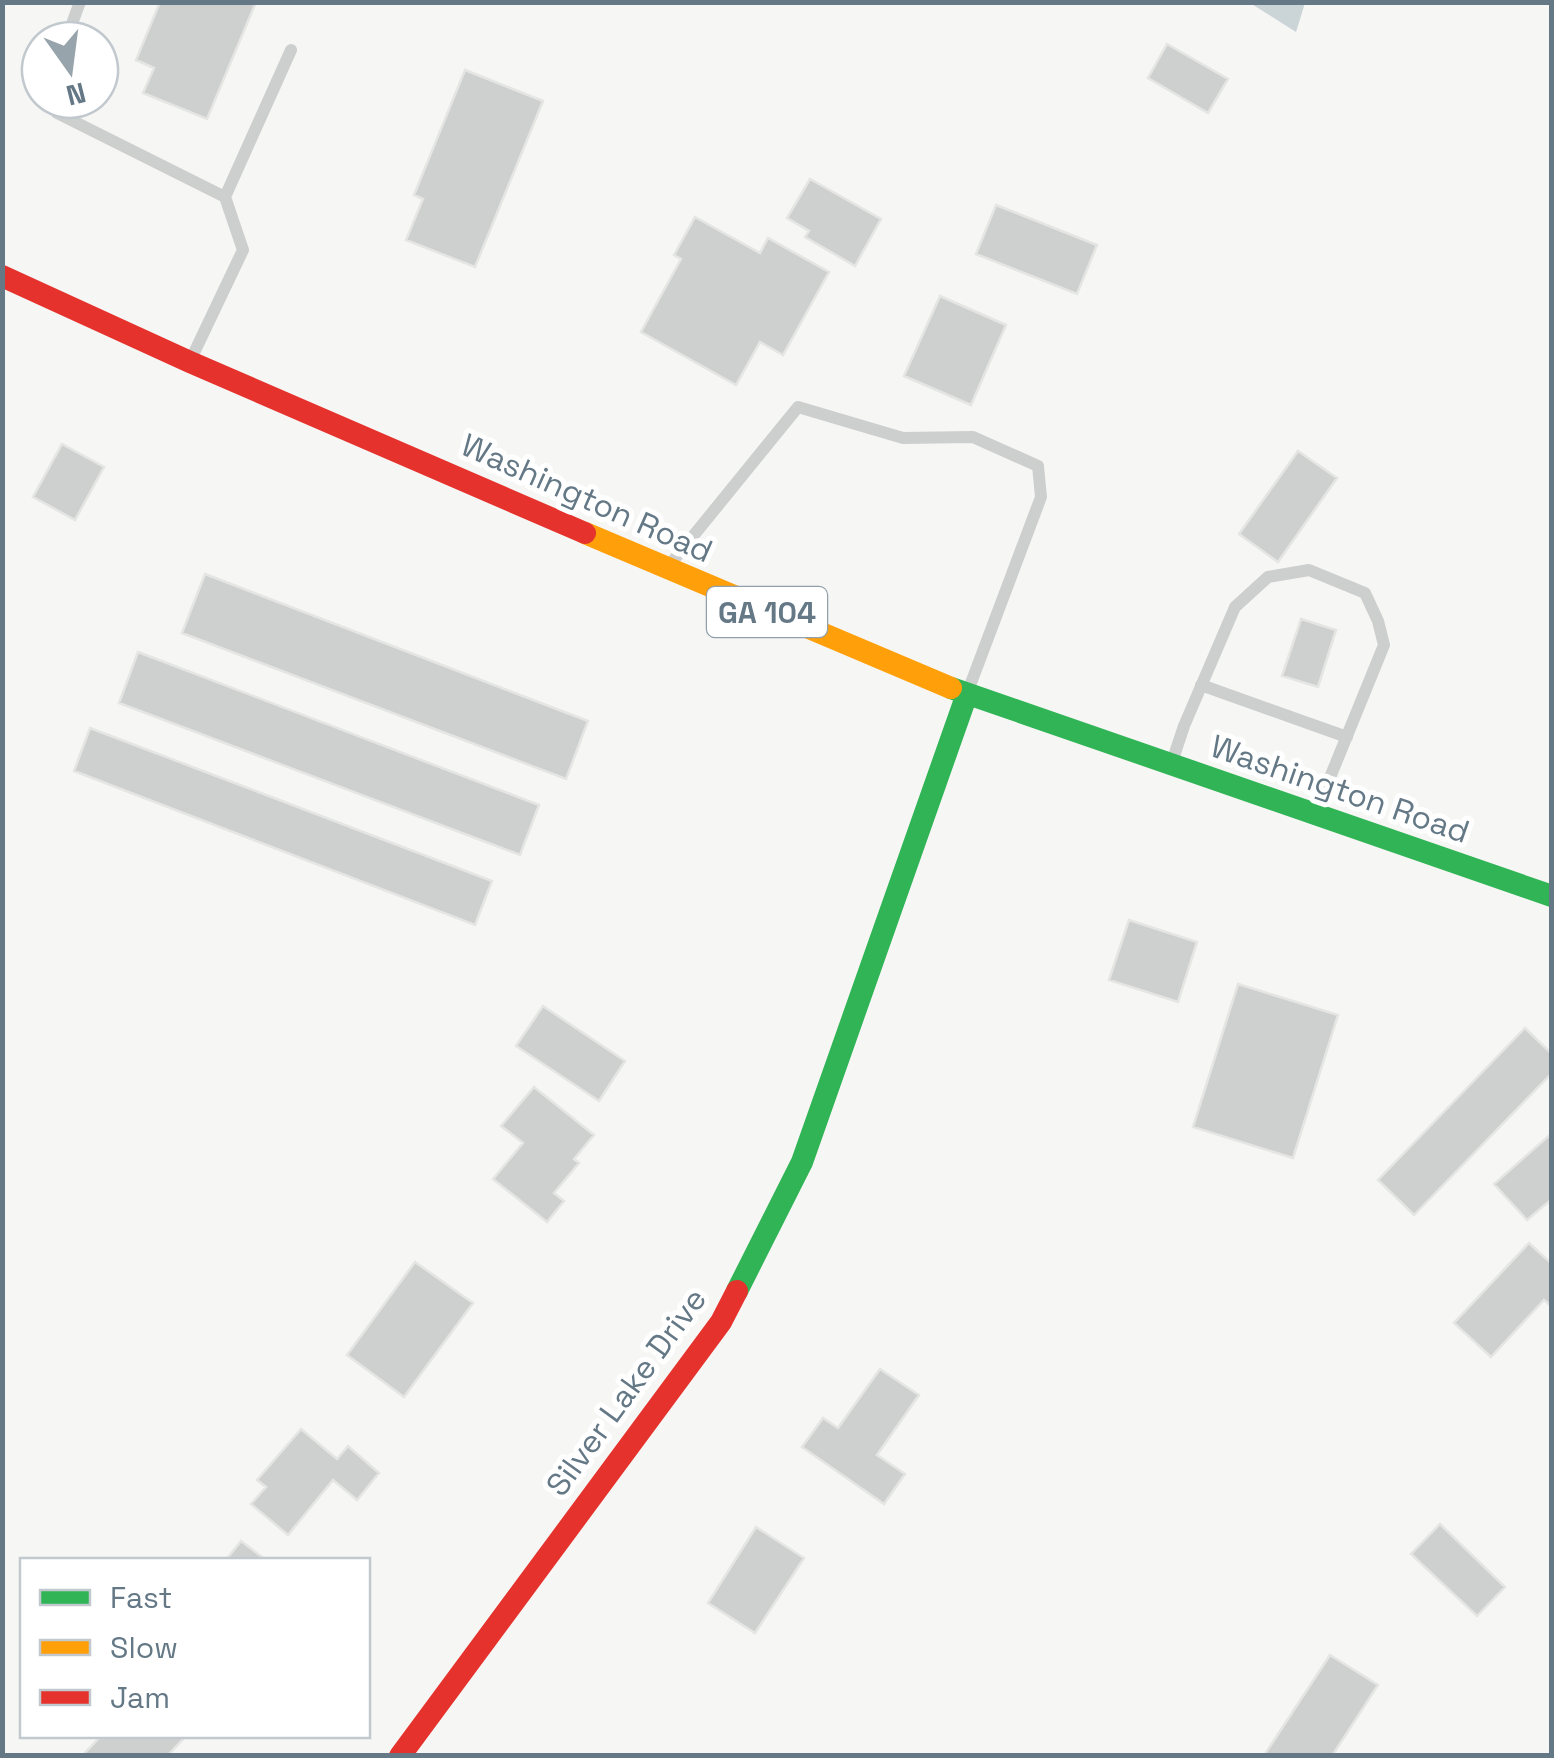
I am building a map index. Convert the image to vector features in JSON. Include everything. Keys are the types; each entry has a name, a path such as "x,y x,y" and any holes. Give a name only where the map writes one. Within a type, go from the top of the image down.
{"main road":[{"name":"Washington Road","path":"2,276 190,362 968,694 1552,896"},
{"name":"Silver Lake Drive","path":"400,1756 721,1322 802,1162 968,694"}],"lane":[{"path":"224,197 291,50"},
{"path":"71,120 224,197 243,250 190,362"},
{"path":"667,568 798,407 903,438 973,436 1038,466 1041,497 968,694"},
{"path":"1172,765 1235,606 1268,578 1309,570 1365,593 1384,645 1315,814"},
{"path":"1201,685 1347,737"}],"shaded area":[{"path":"1250,3 1305,3 1296,32"}],"building":[{"path":"160,2 256,2 207,119 143,93 154,68 136,60"},
{"path":"1167,44 1228,79 1208,113 1148,78"},
{"path":"465,70 543,101 475,267 406,240 423,199 414,195"},
{"path":"810,179 881,219 855,266 805,237 809,231 787,218"},
{"path":"996,205 1097,245 1077,294 976,254"},
{"path":"695,217 760,253 768,238 829,272 783,355 760,342 736,385 641,332 681,259 674,255"},
{"path":"940,296 1006,325 971,405 904,376"},
{"path":"62,444 104,467 75,520 33,497"},
{"path":"1298,451 1337,478 1278,562 1239,534"},
{"path":"205,574 588,721 566,779 182,633"},
{"path":"1301,619 1336,630 1318,687 1282,676"},
{"path":"138,652 539,805 520,855 119,703"},
{"path":"90,728 492,881 475,925 74,771"},
{"path":"1129,920 1197,942 1178,1002 1109,980"},
{"path":"1238,984 1338,1015 1293,1158 1193,1127"},
{"path":"543,1006 625,1061 599,1101 516,1046"},
{"path":"1525,1028 1552,1054 1552,1073 1414,1215 1378,1180"},
{"path":"534,1087 594,1135 574,1159 579,1163 554,1193 564,1201 547,1222 493,1179 523,1143 501,1126"},
{"path":"1552,1133 1552,1199 1527,1220 1494,1184"},
{"path":"1529,1243 1552,1264 1552,1307 1544,1300 1491,1357 1454,1323"},
{"path":"415,1262 473,1303 404,1397 347,1355"},
{"path":"880,1369 919,1395 877,1455 905,1474 884,1504 802,1447 823,1418 838,1428"},
{"path":"301,1429 337,1459 348,1446 379,1473 357,1500 333,1480 288,1535 251,1504 266,1487 257,1480"},
{"path":"1440,1524 1505,1587 1477,1616 1411,1554"},
{"path":"756,1527 804,1558 755,1633 708,1603"},
{"path":"241,1541 263,1558 228,1558"},
{"path":"1330,1655 1378,1685 1332,1756 1268,1756 1265,1754"},
{"path":"99,1738 184,1738 167,1756 82,1756"}],"traffic: fast":[{"path":"951,688 1552,896"},
{"path":"737,1291 802,1162 967,694"}],"traffic: slow":[{"path":"585,533 951,688"}],"traffic: jam":[{"path":"2,276 585,533"},
{"path":"400,1756 721,1322 737,1291"}]}
